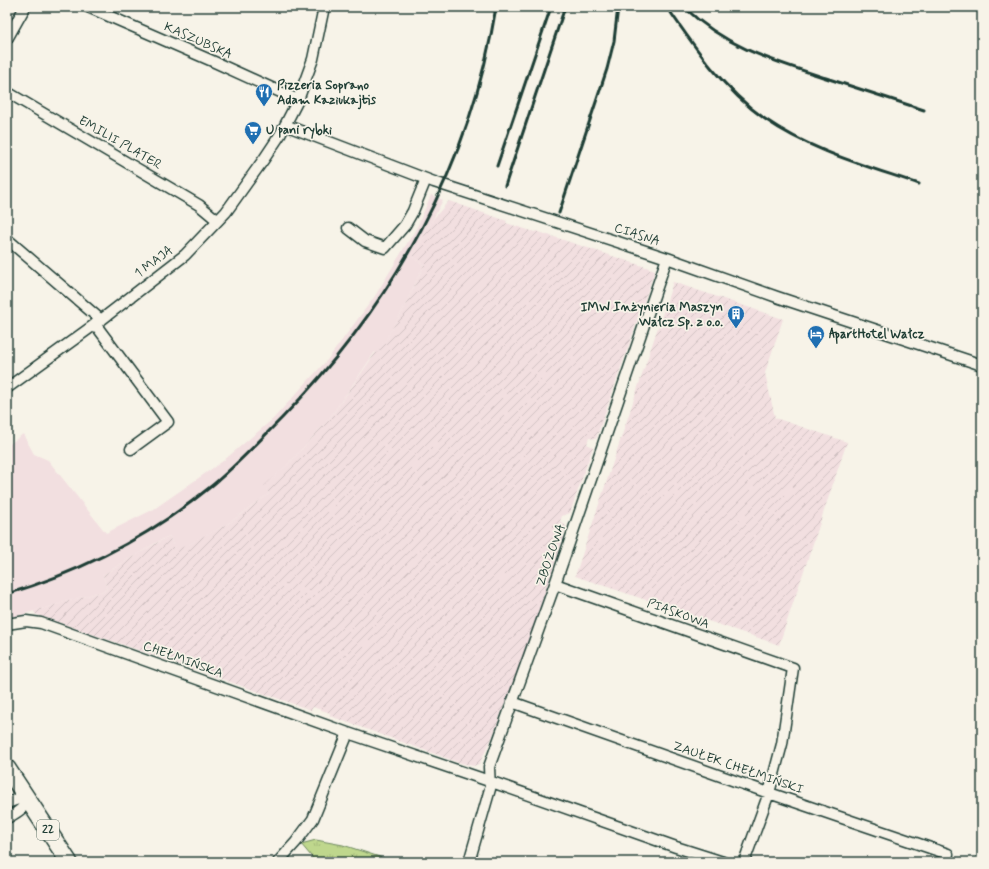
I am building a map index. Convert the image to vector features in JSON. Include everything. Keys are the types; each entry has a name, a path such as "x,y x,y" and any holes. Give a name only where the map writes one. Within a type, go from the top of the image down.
{"main road":[{"name":"22","path":"7,768 18,802 69,862"},
{"name":"22","path":"7,786 57,862"}],"street":[{"path":"7,39 25,7"},
{"name":"KASZUBSKA","path":"88,7 298,100"},
{"path":"298,100 313,59 324,7"},
{"name":"EMILII PLATER","path":"7,92 200,205 217,220"},
{"name":"1 MAJA","path":"7,388 98,322 185,255 239,195 264,159 285,125 298,100"},
{"name":"CIASNA","path":"285,125 426,179 666,258 777,297 982,365"},
{"path":"348,228 365,241 385,248 405,225 413,211 426,179"},
{"path":"7,239 98,322 168,422 131,449"},
{"name":"ZBOŻOWA","path":"469,862 490,789 488,767 555,584 666,258"},
{"name":"PIASKOWA","path":"555,584 793,668 782,744 769,793"},
{"name":"CHEŁMIŃSKA","path":"7,624 26,621 41,623 348,733 489,780"},
{"name":"ZAUŁEK CHEŁMIŃSKI","path":"512,702 769,793 948,854 946,862"},
{"path":"278,862 296,842 313,819 348,733"},
{"path":"489,780 676,847 723,862"},
{"path":"744,862 769,793"},
{"path":"7,818 18,802"}],"shaded area":[{"path":"431,195 443,200 413,257 424,265 403,310 378,354 375,352 330,418 293,459 265,486 269,494 229,523 181,549 175,549 169,536 154,544 103,575 107,590 7,619 7,446 23,434 34,454 48,460 106,533 154,509 223,461 273,419 328,359 375,296 417,227"},
{"path":"449,201 507,221 506,223 535,232 536,231 655,270 596,439 589,438 587,444 593,447 570,513 562,516 560,521 566,526 564,536 527,645 491,740 479,764 473,766 457,762 330,716 330,713 313,707 311,710 305,708 35,614 34,611 107,590 103,575 146,549 169,536 175,549 181,548 229,523 269,494 264,486 293,459 330,418 376,352 378,353 403,310 424,265 413,257 433,219"},
{"path":"673,282 783,319 765,373 775,418 847,442 779,645 575,576"}],"green space":[{"path":"316,840 343,845 395,862 316,862 301,844"}],"railway":[{"path":"7,594 61,575 113,551 163,522 219,480 282,418 322,374 359,328 392,280 421,229 447,177 468,122 484,66 496,7"},
{"path":"497,166 551,7"},
{"path":"505,186 565,7"},
{"path":"559,213 607,69 614,41 618,7"},
{"path":"667,7 688,38 723,82 750,108 765,119 820,149 919,184"},
{"path":"684,7 716,33 750,51 769,59 924,110"}],"place":[{"name":"Pizzeria Soprano Adam Kaziukajtis","path":"264,107"},
{"name":"U pani rybki","path":"253,145"},
{"name":"IMW Inżynieria Maszyn Wałcz Sp. z o.o.","path":"736,329"},
{"name":"ApartHotel Wałcz","path":"816,349"}]}
